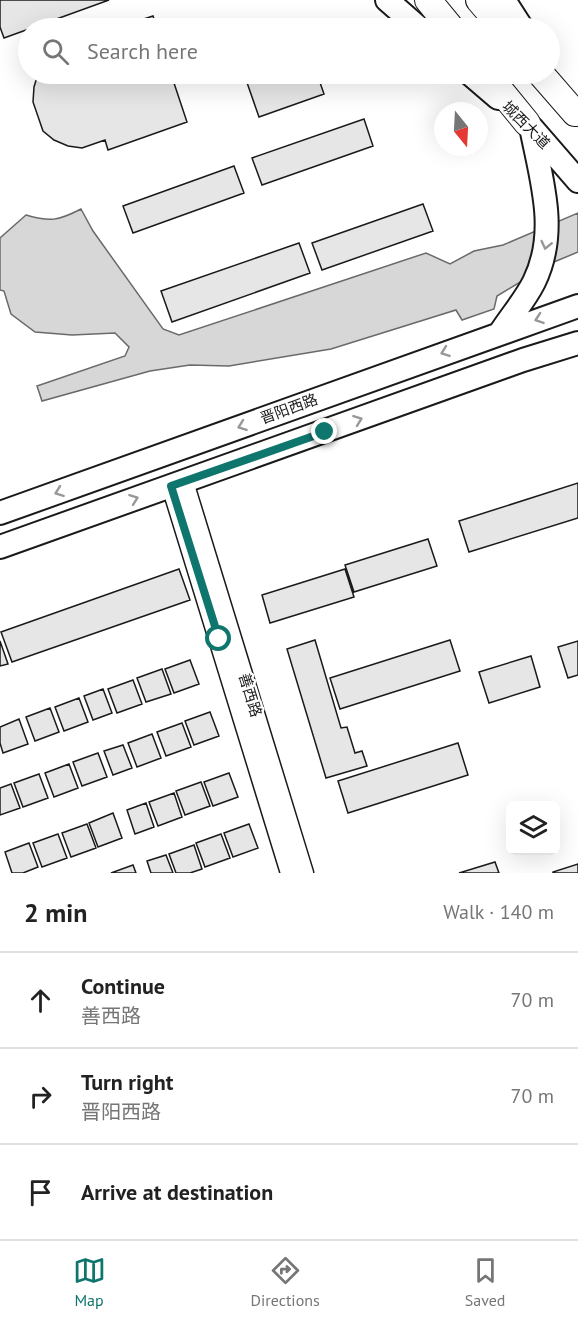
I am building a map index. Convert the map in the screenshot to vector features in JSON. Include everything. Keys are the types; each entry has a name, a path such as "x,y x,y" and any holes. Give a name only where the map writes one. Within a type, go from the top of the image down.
{"highway":[{"path":"428,0 443,18"},
{"path":"478,0 494,18"},
{"path":"495,84 529,125"},
{"path":"551,84 577,115"}],"main road":[{"path":"387,0 408,18"},
{"path":"504,0 516,18"},
{"name":"城西大道","path":"482,84 529,125 578,181"},
{"path":"557,84 577,115"},
{"path":"500,333 534,283 548,234 547,206 529,125"},
{"name":"晋阳西路","path":"0,513 578,306"},
{"path":"0,547 523,360 578,343"},
{"path":"523,360 578,352"}],"street":[{"name":"善西路","path":"178,484 290,873"},
{"name":"善西路","path":"178,484 304,873"}],"shaded area":[{"path":"81,209 93,231 163,329 179,335 426,253 450,264 474,251 503,245 578,213 578,252 554,262 497,296 494,309 462,320 456,310 331,349 229,366 190,365 150,371 42,401 37,386 125,356 129,347 115,333 72,335 35,332 11,314 4,291 0,290 0,238 26,215 41,219 54,219"}],"building":[{"path":"0,0 109,0 59,18 18,18 18,33 4,38 0,27"},
{"path":"35,84 174,84 187,122 108,150 105,140 82,148 68,146 54,140 43,131 33,102"},
{"path":"247,84 320,84 324,94 259,117"},
{"path":"364,119 373,146 262,185 252,158"},
{"path":"234,166 244,193 133,233 123,206"},
{"path":"423,204 433,231 322,270 312,243"},
{"path":"299,243 310,273 172,322 161,291"},
{"path":"578,483 578,518 469,552 459,521"},
{"path":"428,539 437,566 354,592 345,565"},
{"path":"179,569 190,600 12,662 1,632"},
{"path":"345,569 354,597 270,623 262,595"},
{"path":"315,640 341,728 347,727 355,753 362,751 367,766 326,778 287,649"},
{"path":"450,640 460,671 340,709 330,678"},
{"path":"0,641 8,664 0,666"},
{"path":"578,641 578,675 568,678 558,647"},
{"path":"531,656 540,687 489,703 479,672"},
{"path":"190,660 199,684 174,693 165,669"},
{"path":"162,669 171,694 146,702 137,678"},
{"path":"133,680 142,704 117,713 108,689"},
{"path":"103,689 112,713 93,720 84,696"},
{"path":"79,698 88,722 64,731 55,707"},
{"path":"50,708 59,732 35,741 26,717"},
{"path":"210,712 219,736 194,745 185,721"},
{"path":"19,719 28,744 3,753 0,743 0,727"},
{"path":"182,723 191,747 166,756 157,732"},
{"path":"152,734 161,758 137,767 128,743"},
{"path":"458,743 468,775 348,813 338,781"},
{"path":"123,745 132,768 113,775 104,751"},
{"path":"98,753 107,777 82,786 73,762"},
{"path":"69,764 78,788 54,797 45,773"},
{"path":"229,773 238,797 213,806 204,782"},
{"path":"39,774 48,798 23,807 14,783"},
{"path":"201,782 210,806 185,815 176,791"},
{"path":"11,784 20,808 0,815 0,788"},
{"path":"174,793 182,817 158,826 149,802"},
{"path":"146,803 154,827 135,834 127,810"},
{"path":"113,813 122,838 98,847 89,823"},
{"path":"87,824 96,848 71,857 62,833"},
{"path":"249,824 258,848 233,857 224,833"},
{"path":"58,834 67,858 42,867 33,843"},
{"path":"221,834 230,858 205,867 196,843"},
{"path":"29,843 38,867 23,873 12,873 5,852"},
{"path":"194,845 202,869 190,873 176,873 169,854"},
{"path":"166,855 173,873 151,873 147,861"},
{"path":"495,862 499,873 459,873"},
{"path":"578,864 578,873 553,873 553,872"},
{"path":"133,865 136,873 111,873"}],"route":[{"path":"219,639 171,486 325,432"}]}
